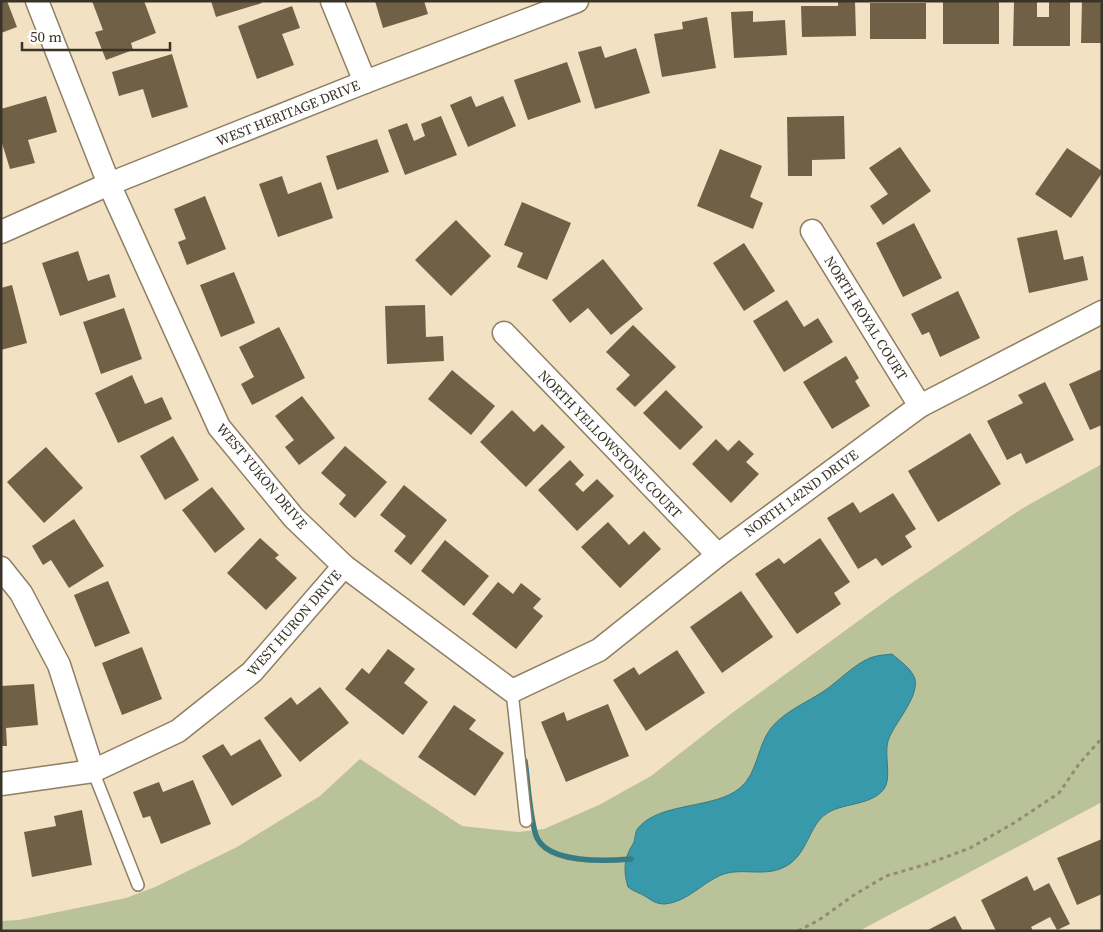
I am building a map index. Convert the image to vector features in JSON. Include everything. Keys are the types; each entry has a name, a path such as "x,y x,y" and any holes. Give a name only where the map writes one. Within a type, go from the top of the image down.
{"street":[{"name":"WEST YUKON DRIVE","path":"38,1 109,184 219,427 294,518 344,566 512,691"},
{"path":"332,1 365,82"},
{"name":"WEST HERITAGE DRIVE","path":"1,232 109,184 365,82 576,1"},
{"name":"NORTH ROYAL COURT","path":"812,231 920,406"},
{"name":"NORTH 142ND DRIVE","path":"512,691 599,650 718,555 920,406 1102,312"},
{"name":"NORTH YELLOWSTONE COURT","path":"504,332 718,555"},
{"name":"WEST HURON DRIVE","path":"1,784 93,771 178,731 252,672 344,566"},
{"path":"1,568 21,593 58,665 93,771"}],"lane":[{"path":"512,691 526,821"},
{"path":"93,771 138,885"}],"path":[{"path":"798,931 819,920 854,895 886,876 927,864 970,848 1014,823 1059,793 1102,738"}],"green space":[{"path":"1102,464 1102,802 859,931 1,931 1,921 19,920 126,898 155,887 237,847 320,796 360,759 462,826 518,832 544,829 599,805 651,776 732,713 894,595 1023,508"}],"water":[{"path":"892,654 911,672 915,679 915,686 910,702 888,741 887,779 884,789 879,794 866,801 835,809 823,816 813,829 802,851 791,863 782,868 765,872 738,872 721,875 680,900 665,904 655,902 628,887 625,875 626,859 639,827 661,813 717,799 729,795 740,788 746,782 754,767 766,735 777,722 789,712 824,691 864,661 875,656"}],"building":[{"path":"1,1 7,1 17,27 1,33"},
{"path":"92,1 144,1 156,33 131,43 133,50 106,60 95,32 103,30"},
{"path":"211,1 261,1 262,3 216,17"},
{"path":"375,1 424,1 428,14 383,28"},
{"path":"838,1 855,1 856,36 802,37 801,6 838,6"},
{"path":"943,1 999,1 999,44 943,44"},
{"path":"1049,1 1070,1 1070,46 1013,46 1014,2 1037,2 1037,17 1049,17"},
{"path":"1082,1 1102,1 1102,43 1081,43"},
{"path":"870,3 926,3 926,39 870,39"},
{"path":"292,6 300,28 282,34 294,65 257,79 238,26"},
{"path":"753,11 753,22 785,20 787,55 734,58 731,12"},
{"path":"707,17 716,68 662,77 654,34 683,29 682,22"},
{"path":"601,46 605,58 636,48 650,93 595,109 578,52"},
{"path":"172,54 188,107 152,118 143,89 119,96 112,72"},
{"path":"567,62 581,102 528,120 514,80"},
{"path":"46,96 57,132 28,140 35,163 10,169 1,140 1,109"},
{"path":"471,96 476,107 503,96 516,126 468,147 450,105"},
{"path":"441,116 457,155 405,175 388,130 407,123 414,141 425,136 421,124"},
{"path":"844,116 845,159 812,160 812,176 788,176 787,117"},
{"path":"377,139 389,172 337,190 326,156"},
{"path":"900,147 931,191 883,225 870,206 888,194 869,168"},
{"path":"1067,148 1102,171 1071,218 1035,194"},
{"path":"720,149 762,166 750,197 763,203 753,229 697,206"},
{"path":"282,176 288,194 321,182 333,218 278,237 259,184"},
{"path":"205,196 226,249 187,265 178,242 186,239 174,209"},
{"path":"522,202 571,223 547,280 517,267 523,253 504,245"},
{"path":"456,220 491,256 451,296 415,260"},
{"path":"914,223 942,278 903,297 876,243"},
{"path":"1057,230 1064,260 1083,256 1088,280 1029,293 1017,238"},
{"path":"744,243 775,291 744,311 713,263"},
{"path":"78,251 88,281 109,274 116,297 60,316 42,263"},
{"path":"603,259 643,309 611,335 588,308 570,323 552,300"},
{"path":"234,272 255,323 221,337 200,285"},
{"path":"12,285 27,343 1,350 1,288"},
{"path":"958,291 980,338 940,357 929,332 922,335 911,314"},
{"path":"787,300 804,327 818,318 833,342 784,372 753,321"},
{"path":"425,305 426,337 443,336 444,361 387,364 385,306"},
{"path":"124,308 142,359 101,374 83,322"},
{"path":"633,325 676,367 635,407 616,389 630,375 606,352"},
{"path":"279,327 305,378 252,405 241,384 254,377 239,347"},
{"path":"846,356 859,378 855,381 870,406 832,429 803,382"},
{"path":"1102,369 1102,425 1090,430 1069,384"},
{"path":"452,370 495,406 471,435 428,399"},
{"path":"132,375 145,404 162,397 172,419 118,443 95,393"},
{"path":"1045,382 1074,440 1026,464 1021,453 1007,460 987,421 1023,403 1018,395"},
{"path":"666,390 703,427 680,450 643,413"},
{"path":"302,396 335,438 299,465 285,447 294,440 275,416"},
{"path":"512,410 534,432 542,424 565,447 526,487 480,442"},
{"path":"970,433 1001,484 938,522 908,471"},
{"path":"173,436 199,480 165,500 140,456"},
{"path":"716,439 728,451 739,440 754,454 746,462 759,474 731,503 692,464"},
{"path":"345,446 387,482 355,518 339,504 346,495 321,473"},
{"path":"46,447 83,488 44,523 7,482"},
{"path":"570,460 584,475 575,484 583,492 597,479 614,496 577,531 538,490"},
{"path":"404,485 447,520 411,565 394,551 406,536 380,515"},
{"path":"212,487 245,529 215,553 182,510"},
{"path":"893,493 916,529 905,536 912,547 882,566 876,558 858,569 827,518 853,502 860,513"},
{"path":"74,519 104,566 69,588 51,560 43,565 32,546"},
{"path":"608,522 629,545 644,531 661,549 620,588 581,547"},
{"path":"260,538 279,555 275,558 297,578 266,610 227,573"},
{"path":"820,538 850,582 834,593 841,604 797,634 755,574 779,558 784,564"},
{"path":"445,540 489,576 464,606 421,571"},
{"path":"108,581 130,633 95,647 74,595"},
{"path":"498,582 513,594 521,583 541,599 533,608 543,616 516,649 472,614"},
{"path":"741,591 773,637 722,673 690,627"},
{"path":"142,647 162,699 122,715 102,663"},
{"path":"388,649 415,669 404,683 428,702 403,735 345,689 362,668 369,674"},
{"path":"677,650 705,693 646,731 613,680 634,667 639,675"},
{"path":"34,684 38,725 6,728 7,746 1,746 1,686"},
{"path":"320,687 349,723 300,762 264,718 291,697 297,705"},
{"path":"608,704 629,756 566,782 541,722 564,712 567,721"},
{"path":"454,705 476,720 469,729 504,753 475,796 418,757"},
{"path":"260,739 282,776 232,806 202,756 223,744 231,756"},
{"path":"193,780 211,824 161,844 150,816 143,818 133,792 159,782 163,792"},
{"path":"82,810 92,865 32,877 24,832 56,826 54,816"},
{"path":"1102,839 1102,894 1077,905 1057,858"},
{"path":"1027,876 1034,891 1049,883 1070,924 1057,930 1050,917 1031,927 1033,931 996,931 981,900"},
{"path":"955,916 963,931 926,931"}],"waterway":[{"path":"525,761 535,831 537,838 544,846 554,853 566,857 594,860 631,859"}]}
